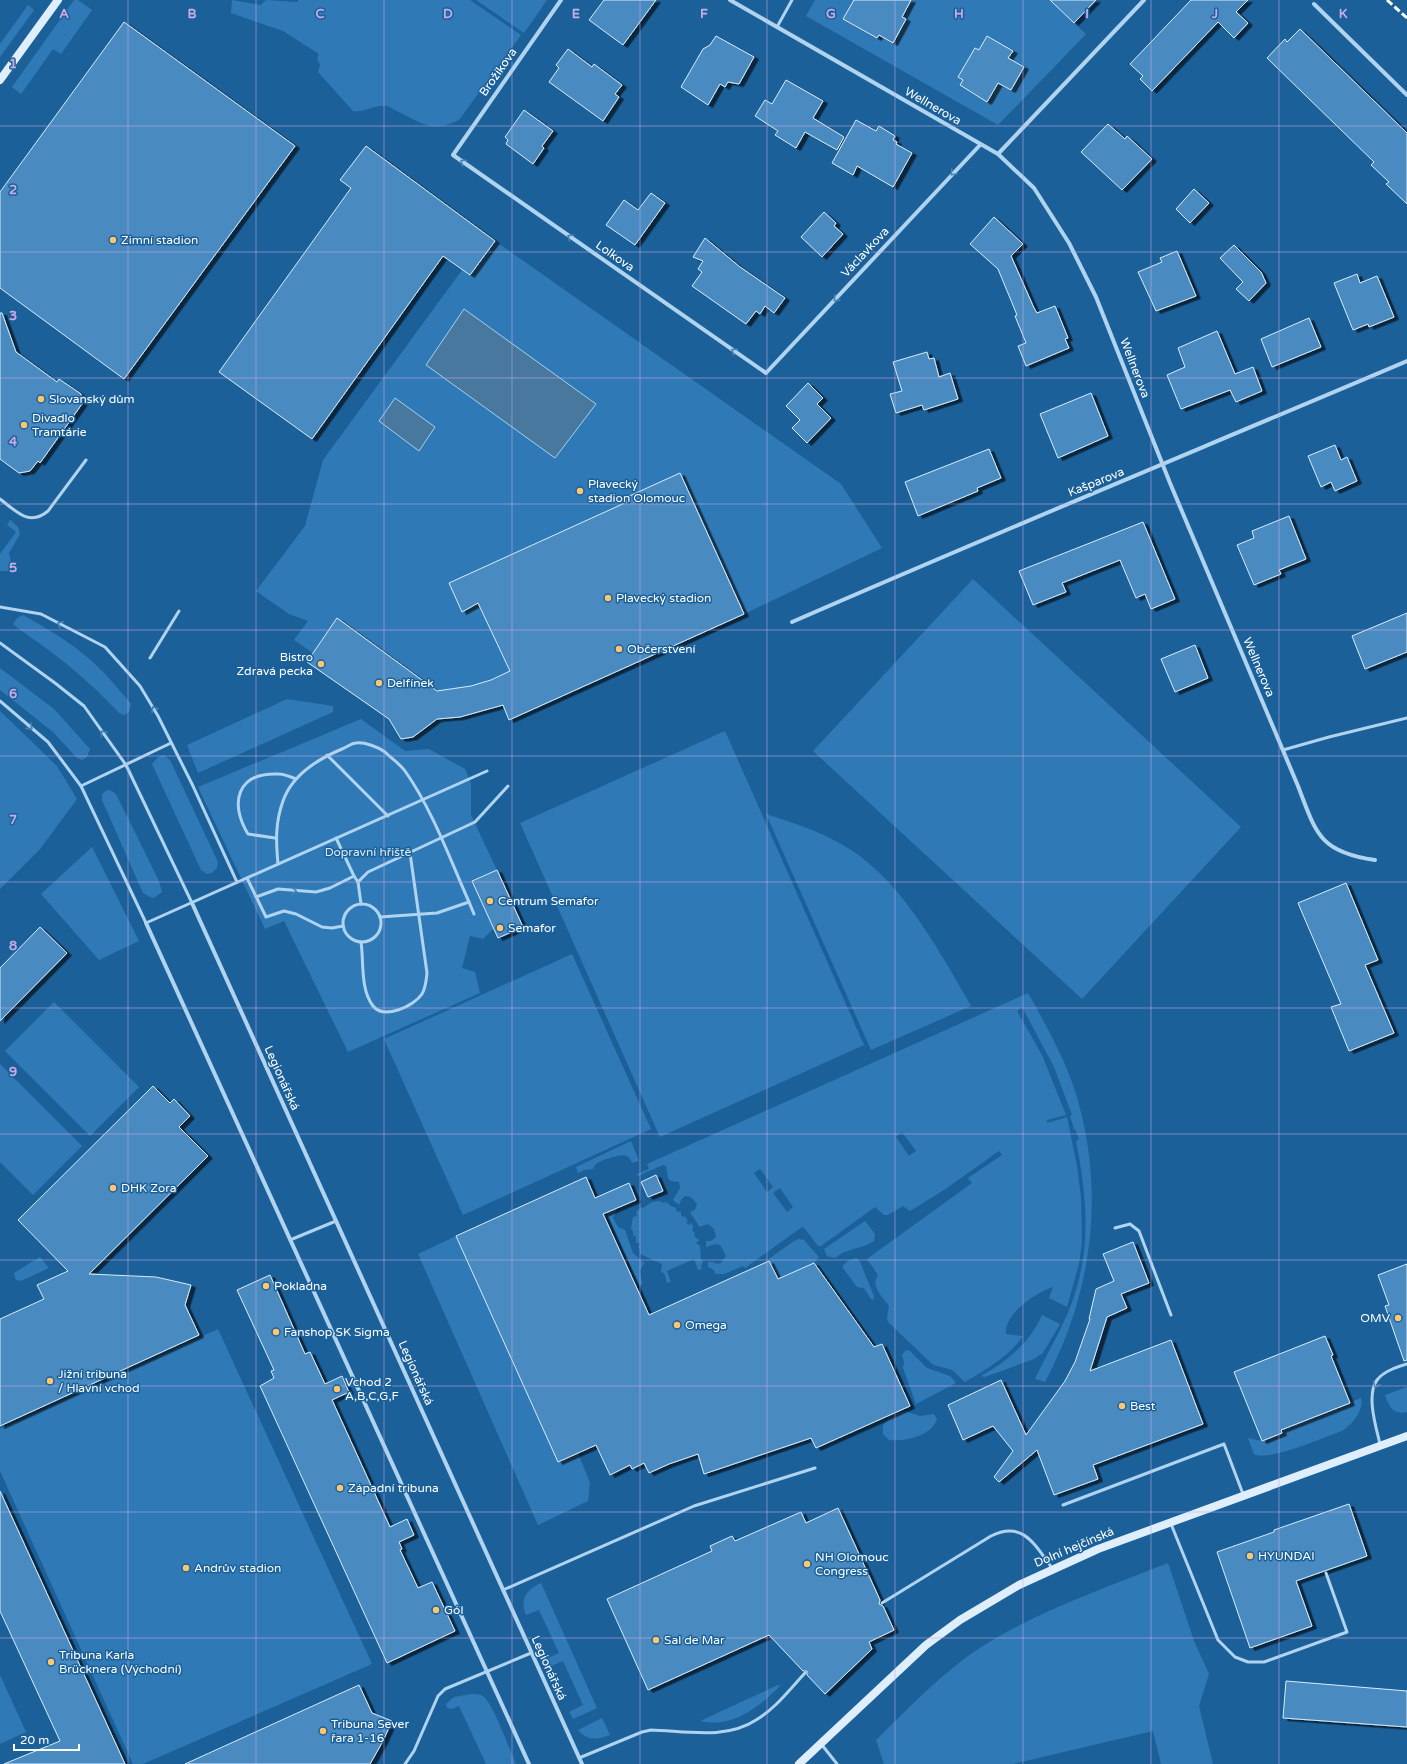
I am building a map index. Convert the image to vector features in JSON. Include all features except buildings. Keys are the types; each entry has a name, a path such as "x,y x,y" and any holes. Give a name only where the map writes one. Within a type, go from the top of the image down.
{"main road":[{"path":"0,80 58,0"},
{"name":"Dolní hejčínská","path":"799,1764 926,1645 988,1602 1052,1568 1098,1549 1407,1436"}],"street":[{"name":"Brožíkova","path":"453,155 560,0"},
{"name":"Wellnerova","path":"730,0 998,154 1034,188 1069,243 1096,297 1163,465 1316,830 1329,845 1347,855 1375,860"},
{"path":"998,154 1144,0"},
{"path":"1314,4 1407,94"},
{"name":"Václavkova","path":"766,374 980,144"},
{"name":"Lolkova","path":"453,155 766,374"},
{"name":"Kašparova","path":"792,622 972,544 1407,362"},
{"name":"Legionářská","path":"192,903 582,1764"},
{"path":"146,923 529,1764"}],"lane":[{"path":"777,27 792,0"},
{"path":"0,499 23,516 33,518 41,517 48,511 86,460"},
{"path":"0,607 41,614 105,647 140,686 158,716 237,882"},
{"path":"150,658 179,611"},
{"path":"0,643 84,706 126,765 192,903"},
{"path":"0,701 48,742 81,786 146,923 488,771"},
{"path":"1283,750 1407,718"},
{"path":"81,786 171,743"},
{"path":"278,864 275,838 283,800 296,779 311,765 327,755 356,743 373,746 384,751 404,770 422,800 474,914"},
{"path":"327,755 388,816"},
{"path":"275,838 248,834 238,813 237,805 240,792 246,783 257,776 279,773 296,779"},
{"path":"358,882 368,872 475,822 508,786"},
{"path":"336,838 358,882 361,904"},
{"path":"361,942 365,986 369,999 374,1008 385,1011 395,1011 414,1002 422,994 426,986 426,961 410,853"},
{"path":"256,897 278,890 316,892 330,888 354,876"},
{"path":"247,878 266,917 284,911 296,914 322,927 332,928 344,926"},
{"path":"380,917 437,913 469,902"},
{"path":"361,904 373,907 380,917 380,929 377,935 373,939 361,942 355,941 349,937 344,926 344,919 350,909 361,904"},
{"path":"290,1240 336,1221"},
{"path":"1115,1228 1130,1224 1139,1231 1171,1315"},
{"path":"1380,1446 1372,1398 1374,1388 1377,1380 1383,1374 1407,1364"},
{"path":"1063,1505 1224,1444 1244,1496"},
{"path":"503,1590 694,1506 815,1468"},
{"path":"1170,1522 1218,1640 1235,1657 1248,1662 1264,1662 1347,1632 1326,1573"},
{"path":"882,1603 991,1536 1004,1530 1019,1532 1028,1538 1052,1568"},
{"path":"406,1764 414,1751 438,1696 445,1689 532,1653"},
{"path":"579,1758 642,1732 651,1730 712,1733 724,1732 745,1726 767,1712 805,1673"},
{"path":"821,1743 837,1764"}],"green space":[{"path":"74,0 78,0 92,10 61,54 53,49 21,94 12,87"},
{"path":"232,0 261,5 266,0 297,2 299,0 470,0 521,35 459,120 443,126 429,126 387,106 378,106 362,111 353,111 318,72 320,65 317,59 319,54 283,31 231,13"},
{"path":"476,0 547,0 524,33"},
{"path":"815,0 1050,0 1086,34 998,125 806,16"},
{"path":"28,5 34,10 0,57 0,44"},
{"name":"Plavecký stadion Olomouc","path":"495,241 841,484 882,548 744,614 509,720 502,705 460,717 437,719 413,737 401,739 389,719 307,662 313,653 294,640 308,621 289,614 256,591 305,526 323,460 462,270 470,275"},
{"path":"10,520 18,527 20,534 9,553 11,562 9,571 0,571 0,554 16,532 7,525"},
{"path":"973,579 1241,827 1082,999 813,751"},
{"path":"23,615 70,644 96,665 131,704 129,712 124,715 119,713 96,689 72,668 13,624 17,618"},
{"path":"0,668 54,709 90,749 87,757 82,760 77,758 53,732 0,690"},
{"path":"287,699 333,706 333,712 198,773 187,745"},
{"path":"0,711 57,766 77,799 40,849 0,889"},
{"name":"Dopravní hřiště","path":"361,719 405,751 429,749 465,769 471,783 471,815 497,870 472,880 494,928 483,939 470,936 462,968 475,972 480,993 348,1052 284,921 265,929 198,787"},
{"path":"725,731 864,1045 660,1137 520,823"},
{"path":"163,755 170,760 218,862 217,868 212,873 207,874 201,870 152,764 157,758"},
{"path":"107,790 116,794 159,881 162,892 154,898 143,893 102,800 102,794"},
{"path":"766,814 824,835 857,854 875,868 907,904 935,944 971,1006 871,1050"},
{"path":"92,847 139,941 99,960 41,894"},
{"path":"572,954 651,1129 463,1215 384,1039"},
{"path":"1028,993 1060,1053 1075,1091 1085,1128 1090,1166 1092,1203 1090,1240 1084,1276 1074,1312 1061,1348 1045,1382 1035,1379 1059,1333 1078,1284 1085,1244 1085,1203 1076,1141 1079,1139 1070,1116 1072,1115 1054,1067 1022,1007 1017,1011 1042,1055 1066,1115 1047,1120 1047,1123 1067,1117 1077,1166 1081,1197 1082,1242 1079,1264 1067,1307 1049,1298 1053,1287 1030,1299 1022,1305 1010,1319 1007,1326 1006,1334 1023,1336 1011,1350 997,1362 965,1382 952,1370 934,1365 930,1362 888,1322 887,1318 889,1306 876,1287 875,1283 878,1275 867,1259 972,1183 968,1178 1002,1155 999,1151 944,1190 910,1211 903,1206 888,1215 884,1215 875,1207 821,1246 818,1246 802,1227 745,1268 743,1266 724,1274 715,1274 714,1270 708,1267 708,1262 718,1264 721,1263 726,1256 721,1246 716,1244 706,1247 706,1241 711,1241 716,1237 714,1229 708,1224 699,1227 691,1214 690,1212 695,1210 697,1204 691,1197 685,1196 679,1205 673,1200 680,1188 679,1182 670,1181 666,1166 663,1165 638,1176 637,1174 649,1169 647,1164","holes":["902,1132 916,1151 909,1156 896,1137","760,1169 773,1187 767,1192 754,1173","780,1188 793,1207 787,1212 773,1193"]},
{"path":"54,1002 139,1087 90,1136 5,1051"},
{"path":"0,1064 82,1146 33,1195 0,1162"},
{"path":"631,1141 639,1161 632,1163 627,1156 616,1156 598,1163 593,1169 584,1170 578,1173 576,1167"},
{"path":"600,1198 610,1201 616,1211 613,1218 618,1227 625,1230 633,1253 644,1263 640,1271 642,1284 639,1286"},
{"path":"659,1201 664,1203 666,1202 676,1208 676,1211 681,1212 681,1216 685,1217 688,1221 686,1223 689,1225 691,1223 693,1226 692,1230 695,1233 694,1236 699,1240 696,1243 700,1246 701,1260 703,1261 701,1267 703,1269 698,1270 694,1259 667,1271 671,1282 667,1283 664,1273 661,1272 662,1264 640,1254 640,1249 638,1247 640,1244 636,1242 636,1237 633,1235 631,1229 633,1217 637,1216 636,1212 641,1207 643,1208 652,1202"},
{"path":"865,1221 875,1234 874,1241 840,1254 835,1258 827,1256 824,1249"},
{"path":"456,1236 558,1462 578,1453 590,1483 588,1501 538,1525 418,1254"},
{"path":"799,1239 804,1240 819,1257 814,1263 778,1279 769,1261 770,1258"},
{"path":"40,1257 49,1268 21,1281 16,1280 14,1273"},
{"path":"857,1258 874,1296 873,1300 864,1288 857,1287 843,1268 843,1265 849,1260"},
{"path":"1042,1315 1060,1324 1043,1353 1034,1359 985,1377 981,1376 1000,1364 1024,1343 1037,1325"},
{"name":"Andrův stadion","path":"218,1329 372,1664 143,1764 133,1764 0,1471 0,1429"},
{"path":"906,1350 910,1351 927,1368 950,1376 956,1383 916,1404 903,1368 904,1362 902,1355"},
{"path":"1407,1387 1407,1412 1402,1413 1395,1411 1388,1403 1385,1395"},
{"path":"1361,1398 1361,1407 1359,1412 1350,1425 1342,1431 1284,1452 1261,1456 1254,1454 1248,1438 1262,1441 1281,1430"},
{"path":"905,1411 920,1416 934,1414 937,1419 930,1430 924,1434 909,1439 889,1440 883,1434 883,1425 893,1414"},
{"path":"1168,1563 1194,1641 1209,1674 1199,1706 1213,1764 1161,1764 1153,1731 1013,1764 884,1764 876,1740 930,1687 975,1651 1033,1618"},
{"path":"541,1583 597,1708 573,1719 569,1712 583,1705 563,1661 549,1667 546,1659 559,1653 539,1610 526,1615 524,1609 524,1600 528,1592"},
{"path":"0,1675 26,1732 0,1744"},
{"path":"778,1685 780,1686 754,1708 734,1719 712,1723 700,1721"},
{"path":"471,1694 482,1695 487,1700 492,1708 516,1764 486,1764 459,1706 452,1709 447,1708 446,1704 454,1697"},
{"path":"602,1718 610,1735 597,1739 589,1738 581,1734 578,1730"}],"shaded area":[{"path":"464,309 596,404 555,458 426,365"},
{"path":"395,398 435,427 419,451 379,421"}],"railway":[{"path":"1387,0 1407,18"}],"place":[{"name":"Zimní stadion","path":"113,240"},
{"name":"Slovanský dům","path":"41,399"},
{"name":"Divadlo Tramtárie","path":"24,425"},
{"name":"Plavecký stadion Olomouc","path":"580,491"},
{"name":"Plavecký stadion","path":"608,598"},
{"name":"Občerstvení","path":"619,649"},
{"name":"Bistro Zdravá pecka","path":"321,664"},
{"name":"Delfínek","path":"379,683"},
{"name":"Centrum Semafor","path":"490,901"},
{"name":"Semafor","path":"500,928"},
{"name":"DHK Zora","path":"113,1188"},
{"name":"Pokladna","path":"266,1286"},
{"name":"OMV","path":"1398,1318"},
{"name":"Omega","path":"677,1325"},
{"name":"Fanshop SK Sigma","path":"276,1332"},
{"name":"Jižní tribuna / Hlavní vchod","path":"50,1381"},
{"name":"Vchod 2 A,B,C,G,F","path":"337,1389"},
{"name":"Best","path":"1122,1406"},
{"name":"Západní tribuna","path":"340,1488"},
{"name":"HYUNDAI","path":"1250,1556"},
{"name":"NH Olomouc Congress","path":"807,1564"},
{"name":"Andrův stadion","path":"186,1568"},
{"name":"Gól","path":"436,1610"},
{"name":"Sal de Mar","path":"656,1640"},
{"name":"Tribuna Karla Brücknera (Východní)","path":"51,1662"},
{"name":"Tribuna Sever řara 1-16","path":"323,1731"}]}
